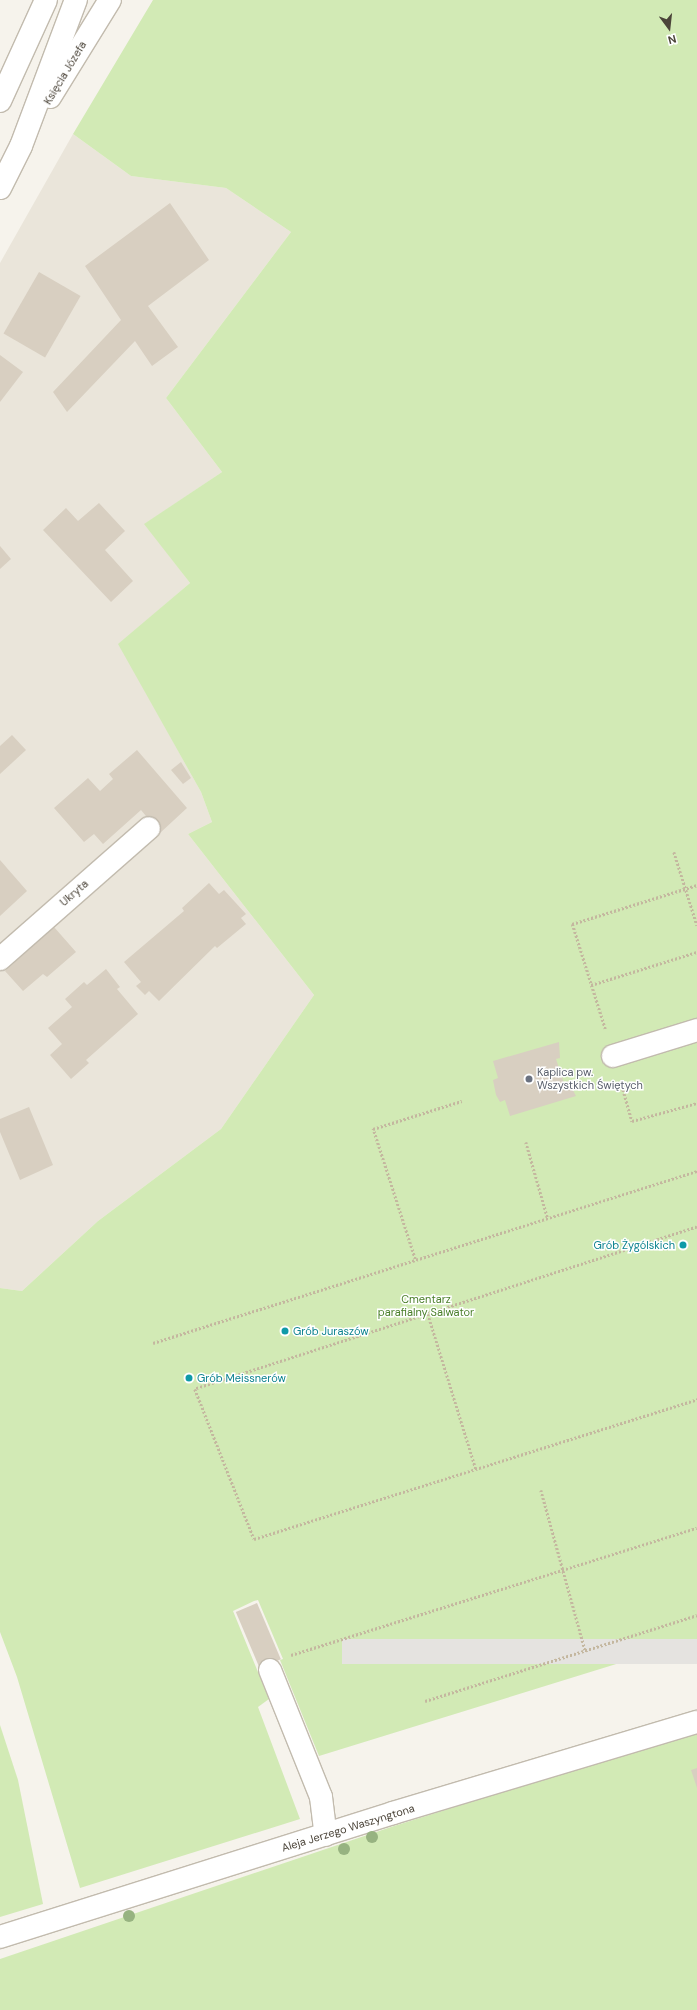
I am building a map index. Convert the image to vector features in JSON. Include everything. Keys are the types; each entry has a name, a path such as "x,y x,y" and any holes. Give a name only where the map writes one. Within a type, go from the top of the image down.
{"street":[{"path":"0,101 46,0"},
{"name":"Księcia Józefa","path":"21,146 76,0"},
{"name":"Księcia Józefa","path":"0,188 21,146 110,0"},
{"name":"Ukryta","path":"0,959 149,828"},
{"path":"613,1056 697,1030"},
{"path":"270,1670 321,1797 326,1835"},
{"name":"Aleja Jerzego Waszyngtona","path":"0,1937 326,1835 697,1722"}],"path":[{"path":"674,852 697,925"},
{"path":"697,885 572,924 632,1121 697,1103"},
{"path":"591,985 697,952"},
{"path":"415,1259 374,1128 462,1101"},
{"path":"526,1142 548,1219"},
{"path":"153,1343 697,1171"},
{"path":"697,1227 195,1389 254,1538 697,1399"},
{"path":"428,1314 476,1469"},
{"path":"541,1490 586,1650"},
{"path":"286,1656 564,1568 697,1528"},
{"path":"425,1701 697,1616"}],"shaded area":[{"path":"73,134 131,176 226,188 291,232 166,398 222,472 145,524 190,583 119,644 201,792 212,822 188,834 314,995 221,1129 98,1221 22,1291 0,1288 0,263"},
{"path":"342,1639 697,1639 697,1664 342,1664"}],"green space":[{"name":"Cmentarz parafialny Salwator","path":"153,0 697,0 697,1639 319,1756 280,1660 283,1659 258,1600 254,1601 233,1611 269,1699 258,1707 300,1819 80,1888 17,1677 0,1632 0,1288 22,1291 98,1221 221,1129 314,995 188,834 212,822 201,792 118,644 190,583 144,524 222,472 166,398 291,232 226,188 131,176 73,134"},
{"path":"0,1725 18,1780 43,1904 0,1917"},
{"path":"697,1731 697,2010 0,2010 0,1959 394,1826"}],"building":[{"path":"170,203 209,260 148,306 178,347 152,366 135,341 67,412 53,392 121,320 85,266"},
{"path":"39,272 81,296 45,357 4,333"},
{"path":"0,355 23,372 0,402"},
{"path":"99,503 125,531 105,550 133,581 111,602 43,530 66,508 78,521"},
{"path":"0,546 11,559 0,569"},
{"path":"12,735 26,750 0,774 0,746"},
{"path":"137,750 187,808 160,833 141,810 103,844 94,834 84,842 54,808 88,778 100,791 113,779 109,774"},
{"path":"181,762 191,778 183,784 171,770"},
{"path":"0,860 27,891 0,916"},
{"path":"209,883 219,894 224,890 246,914 241,918 246,924 217,948 215,946 159,1001 149,991 145,995 136,986 141,982 124,962 184,911 182,908"},
{"path":"54,927 76,952 47,977 43,974 23,991 5,971"},
{"path":"106,969 120,987 117,989 138,1014 86,1060 89,1063 71,1079 50,1055 62,1044 48,1028 72,1007 65,999 84,982 87,985"},
{"name":"Kaplica pw. Wszystkich Świętych","path":"559,1042 560,1058 556,1059 564,1083 568,1081 576,1096 510,1116 505,1100 500,1102 496,1095 493,1080 498,1078 493,1061"},
{"path":"29,1107 53,1165 20,1180 0,1132 0,1119"},
{"path":"257,1603 281,1659 260,1668 236,1612"},
{"path":"697,1768 697,1788 691,1770"}],"place":[{"name":"Kaplica pw. Wszystkich Świętych","path":"529,1079"},
{"name":"Grób Żygólskich","path":"683,1245"},
{"name":"Grób Juraszów","path":"285,1331"},
{"name":"Grób Meissnerów","path":"189,1378"}]}
